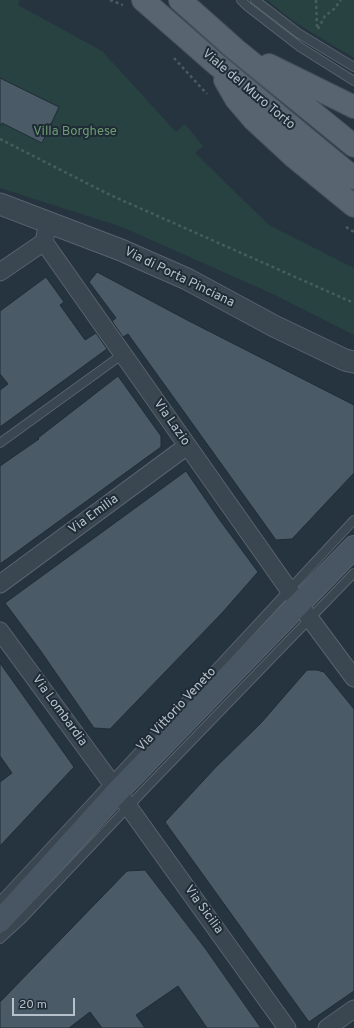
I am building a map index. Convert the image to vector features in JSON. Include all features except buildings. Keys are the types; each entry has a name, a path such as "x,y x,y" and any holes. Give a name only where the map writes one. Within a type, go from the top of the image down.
{"main road":[{"name":"Viale del Muro Torto","path":"143,0 216,64 354,178"},
{"name":"Viale del Muro Torto","path":"180,0 235,49 354,146"},
{"path":"235,49 354,108"},
{"path":"216,64 236,99 254,120 294,157 354,206"},
{"name":"Via Vittorio Veneto","path":"0,921 119,793 354,547"}],"street":[{"name":"Via di Porta Pinciana","path":"0,204 121,250 187,279 274,326 345,360 354,362"},
{"path":"0,272 44,242 48,221"},
{"name":"Via Lazio","path":"44,242 299,604 354,678"},
{"name":"Via Emilia","path":"0,584 187,446"},
{"name":"Via Lombardia","path":"0,630 119,793"},
{"name":"Via Sicilia","path":"119,793 287,1028"},
{"path":"327,1028 354,1009"}],"lane":[{"path":"241,0 300,47 354,81"},
{"path":"255,0 298,33 354,67"},
{"path":"0,443 123,354"},
{"name":"Via Vittorio Veneto","path":"299,604 354,520"},
{"name":"Via Vittorio Veneto","path":"299,604 354,573"},
{"name":"Via Vittorio Veneto","path":"0,901 119,793"},
{"name":"Via Vittorio Veneto","path":"0,939 22,919 119,793"}],"path":[{"path":"316,0 318,30 326,16 334,9 340,0"},
{"path":"0,139 108,194 354,303"}],"green space":[{"name":"Villa Borghese","path":"0,0 20,0 18,5 102,51 176,132 185,124 203,146 195,153 269,225 354,268 354,335 275,295 122,227 0,188"},
{"path":"267,0 354,0 354,58 293,21"}]}
